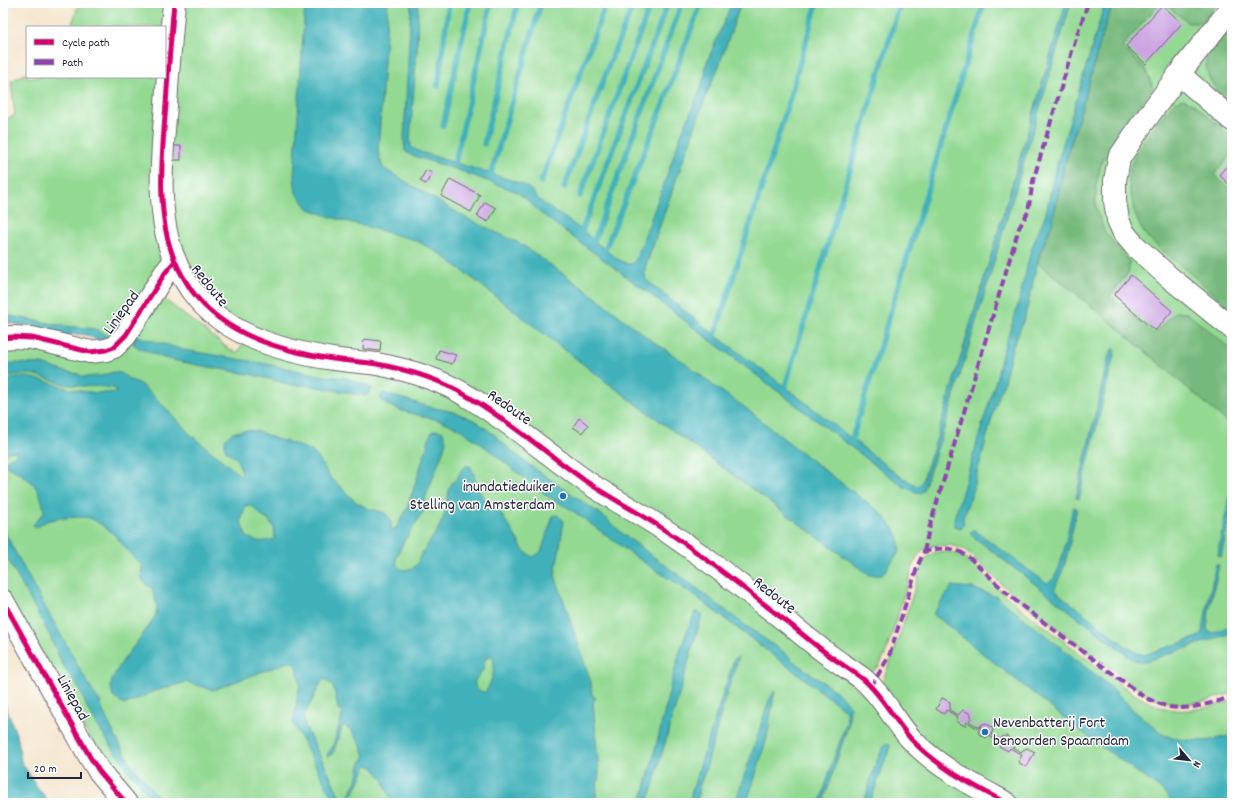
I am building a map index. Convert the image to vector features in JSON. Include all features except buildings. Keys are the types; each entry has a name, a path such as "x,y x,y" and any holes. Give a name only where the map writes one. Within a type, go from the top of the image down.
{"street":[{"name":"Redoute","path":"174,3 162,146 163,217 175,261 194,292 209,311 227,324 248,335 277,346 330,358 377,364 417,374 440,382 469,397 529,438 584,480 662,528 712,564 871,687 911,739 932,758 966,781 1006,803"},
{"path":"1232,7 1179,74 1119,158 1115,182 1115,201 1118,220 1124,233 1135,246 1169,277 1232,328"},
{"path":"1179,74 1232,120"},
{"name":"Liniepad","path":"3,338 12,336 32,338 90,352 106,350 114,346 126,335 170,266 175,261"},
{"name":"Liniepad","path":"3,601 90,757 99,771 126,803"}],"green space":[{"path":"79,3 170,3 165,26 71,26"},
{"path":"178,3 1232,3 1232,693 1196,703 1186,704 1154,698 1142,692 1021,601 970,554 963,549 950,545 931,546 926,548 918,555 912,569 884,657 879,666 872,672 866,673 470,391 299,347 215,309 176,250 166,140"},
{"path":"1113,3 1160,3 1122,47 1145,68 1153,87 1101,163 1096,186 1096,208 1105,232 1129,261 1129,272 1110,296 1154,334 1175,312 1187,313 1232,350 1232,426 1119,329 1037,262 1052,224 1064,166 1103,32"},
{"path":"1164,3 1218,3 1202,23 1188,23"},
{"path":"1232,20 1232,106 1220,94 1211,81 1206,66 1206,58 1209,50 1219,35"},
{"path":"26,74 26,78 162,78 165,253 162,267 148,289 111,337 95,329 64,326 3,316 3,120 15,115 11,81"},
{"path":"1183,99 1194,104 1232,137 1232,153 1214,175 1232,191 1232,309 1145,235 1134,210 1129,181 1129,173 1133,161 1142,143 1174,102"},
{"path":"162,297 229,349 237,353 245,340 436,384 697,558 998,803 134,803 123,793 3,592 3,345 89,357"},
{"path":"944,551 963,556 1023,610 1131,692 1145,700 1158,706 1180,710 1204,708 1232,701 1232,803 1015,803 929,749 883,684 883,680 896,647 922,565 926,558 936,552"}],"water":[{"path":"305,3 388,3 378,152 383,168 468,219 521,244 743,406 881,513 893,527 898,536 900,551 882,575 869,575 601,378 442,255 415,240 331,217 309,209 296,193 294,176"},
{"path":"411,3 418,3 417,50 410,139 411,147 425,154 525,185 544,204 579,228 618,259 630,264 634,262 637,255 680,137 701,88 706,71 704,69 732,3 741,3 719,66 707,93 645,268 646,280 715,335 788,389 898,475 917,486 921,484 933,450 1066,3 1071,3 946,423 923,491 921,493 916,492 904,487 539,212 517,192 458,170 411,155 405,151 404,139"},
{"path":"1105,3 1113,3 1103,32 1064,166 1052,224 1039,256 1025,317 1012,349 971,496 963,518 964,523 961,528 954,526 954,519 997,376 1003,351 1017,309 1031,250 1046,213 1055,171"},
{"path":"3,316 64,326 95,329 111,337 124,330 102,342 86,335 75,334 63,336 35,327 3,323"},
{"path":"137,336 184,350 256,362 325,376 347,378 372,388 372,390 370,390 365,396 306,385 292,385 253,375 164,358 133,344 133,339"},
{"path":"1113,348 1115,351 1079,499 1076,498 1109,355"},
{"path":"3,364 42,364 84,377 101,376 113,372 121,373 130,380 139,383 159,401 191,435 240,475 242,473 237,459 225,450 225,439 232,433 246,430 258,431 276,439 312,451 319,459 330,477 356,502 369,509 385,513 391,520 391,527 393,530 396,528 407,509 432,431 438,430 443,432 446,441 444,449 426,496 423,512 403,543 396,559 397,565 401,569 412,569 417,564 421,554 437,531 443,519 449,489 465,466 470,466 474,474 476,486 486,501 497,508 524,551 533,557 541,552 553,516 557,515 564,521 555,575 591,682 592,695 596,698 593,702 599,773 595,803 392,803 383,779 373,767 367,765 354,793 349,795 357,781 360,765 365,755 354,734 343,725 333,753 328,757 327,755 333,746 343,713 338,709 333,688 324,679 304,716 305,726 343,803 335,803 293,723 300,683 297,666 292,662 288,662 213,690 186,682 155,691 124,705 113,696 111,686 112,679 124,659 150,625 156,614 157,606 152,588 145,584 142,579 142,565 132,556 117,537 90,518 76,517 58,519 48,521 36,527 33,525 44,512 40,495 32,483 21,474 6,466 6,460 14,457 17,451 9,452 3,456 3,385 11,379 17,377 28,377 79,391 110,393 116,392 117,390 114,388 64,384 28,374 15,375 3,379","holes":["246,505 252,506 265,519 268,519 274,528 275,539 260,541 253,540 246,536 241,521","492,655 494,664 492,678 486,692 480,691 474,682 483,670 485,659"]},
{"path":"383,393 430,407 454,412 474,420 495,435 528,464 602,515 623,534 837,692 850,707 849,723 823,803 820,803 847,721 846,712 840,706 696,597 633,555 573,511 546,495 460,429 442,421 402,411 387,405 380,398"},
{"path":"1232,484 1232,504 1221,557 1218,556 1219,546"},
{"path":"1074,507 1077,508 1068,549 1064,566 1055,589 1059,594 1123,644 1137,653 1144,655 1198,637 1202,632 1216,564 1219,565 1209,611 1207,630 1213,633 1232,625 1232,633 1150,660 1134,660 970,534 973,529 1048,583 1058,570"},
{"path":"3,529 93,692 100,701 110,726 131,765 157,795 166,803 156,803 131,774 104,736 87,708 80,690 62,664 48,632 3,551"},
{"path":"952,586 972,588 997,597 1112,688 1133,710 1164,735 1184,740 1207,741 1232,735 1232,803 1173,803 1162,790 1086,735 933,614"},
{"path":"695,612 702,614 648,803 641,803 677,662"},
{"path":"739,657 698,790 698,803 691,803 691,794 734,659"},
{"path":"775,690 767,738 753,784 746,803 735,803 769,700"},
{"path":"3,699 18,739 21,761 36,785 50,803 3,803"},
{"path":"886,743 890,745 890,747 870,803 864,803 876,764"}],"waterway":[{"path":"438,86 449,3"},
{"path":"443,126 470,3"},
{"path":"455,163 491,3"},
{"path":"484,144 518,3"},
{"path":"491,174 541,3"},
{"path":"541,182 606,3"},
{"path":"564,188 610,62 634,3"},
{"path":"580,196 651,3"},
{"path":"582,231 668,3"},
{"path":"594,241 682,3"},
{"path":"605,250 661,110 701,3"},
{"path":"715,335 786,111 817,3"},
{"path":"785,387 900,3"},
{"path":"852,439 984,3"}],"marked path":[{"path":"924,552 929,529 1019,228 1028,212 1033,181 1088,3"},
{"path":"871,687 889,656 918,565 924,552 936,549 945,549 961,552 975,562 1022,606 1144,697 1163,705 1178,708 1194,707 1232,697"}],"cycle path":[{"path":"174,3 162,165 165,226 169,245 181,274 192,291 205,306 220,319 237,330 274,346 313,356 377,364 412,372 457,390 483,406 587,482 680,540 712,564 822,650 863,679 877,693 911,739 932,758 956,775 1006,803"},
{"path":"3,338 32,338 90,352 106,350 114,347 126,335 165,273 175,261"},
{"path":"3,601 90,757 99,771 126,803"}],"place":[{"name":"inundatieduiker Stelling van Amsterdam","path":"563,496"},
{"name":"Nevenbatterij Fort benoorden Spaarndam","path":"985,732"}]}
